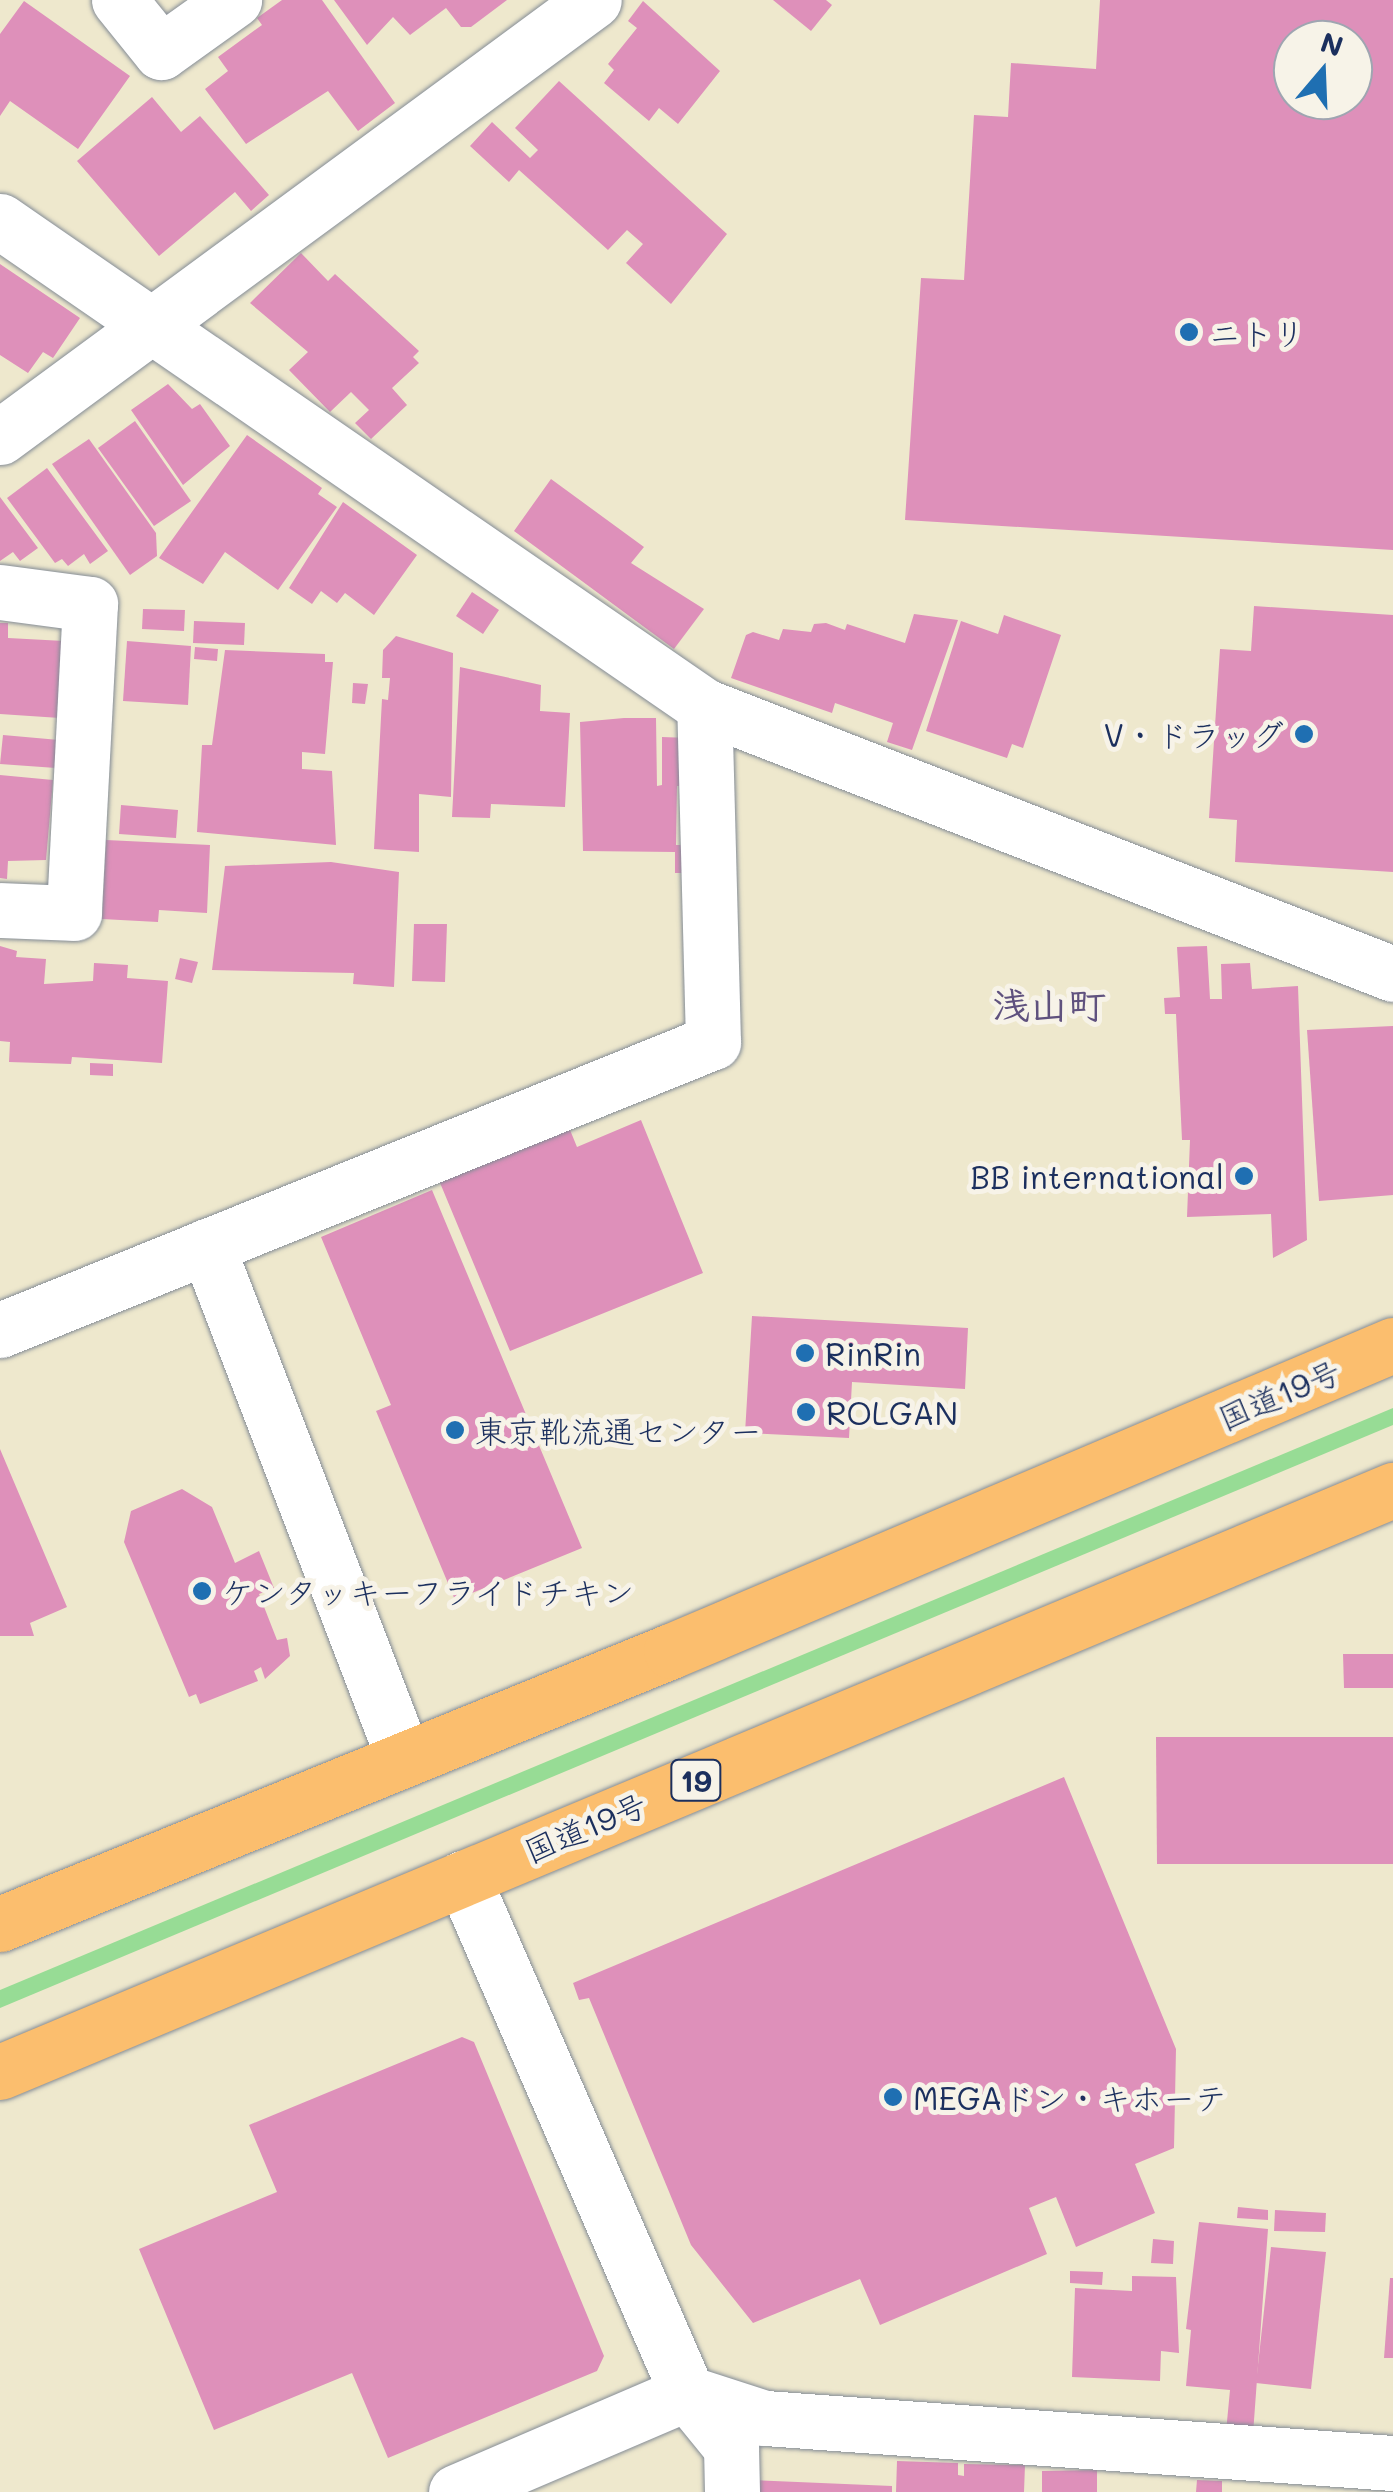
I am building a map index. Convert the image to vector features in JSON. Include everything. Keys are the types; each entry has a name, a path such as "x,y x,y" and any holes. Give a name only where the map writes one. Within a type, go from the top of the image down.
{"highway":[{"name":"国道19号","path":"0,1924 1393,1345"},
{"name":"国道19号","path":"0,2072 1393,1490"}],"street":[{"path":"119,0 161,52 234,0"},
{"path":"0,437 594,0"},
{"path":"0,221 704,706 1393,974"},
{"path":"0,592 90,604 74,913 0,910"},
{"path":"0,1330 714,1042 704,706"},
{"path":"207,1246 404,1759"},
{"path":"463,1878 687,2393 730,2447 732,2492"},
{"path":"456,2492 687,2393 765,2418 1393,2463"}],"green space":[{"path":"1393,1408 1393,1425 0,2008 0,1990"}],"building":[{"path":"282,0 322,0 395,103 358,131 328,91 246,144 205,89 228,71 218,57 262,25 257,18"},
{"path":"334,0 507,0 471,27 461,27 446,8 410,35 393,17 367,45"},
{"path":"773,0 826,0 832,5 811,31"},
{"name":"ニトリ","path":"1100,0 1393,0 1393,550 905,520 921,278 964,280 974,115 1008,117 1011,63 1096,69"},
{"path":"24,1 130,76 78,149 10,101 0,116 0,34"},
{"path":"643,1 720,71 678,124 659,108 649,121 604,83 614,70 608,64 637,28 628,21"},
{"path":"559,81 727,234 671,304 626,263 643,244 627,230 608,250 519,170 509,182 470,146 492,122 530,158 538,150 515,128"},
{"path":"152,97 181,132 200,116 269,195 251,211 235,192 159,256 77,161"},
{"path":"301,253 328,281 335,274 419,351 413,357 419,363 392,388 407,405 371,439 355,423 369,410 351,392 330,412 289,370 308,352 250,303"},
{"path":"0,264 80,318 53,358 43,352 28,373 0,355"},
{"path":"168,384 192,409 200,404 230,446 183,485 131,410"},
{"path":"135,421 191,501 154,526 98,448"},
{"path":"247,435 322,488 318,494 337,507 278,590 225,552 203,584 159,558"},
{"path":"89,439 156,533 157,556 130,575 52,464"},
{"path":"47,468 108,551 90,564 84,554 68,566 62,559 55,563 7,498"},
{"path":"551,479 644,547 631,563 704,609 674,649 514,531"},
{"path":"0,497 38,548 20,561 13,552 0,561"},
{"path":"343,502 417,555 374,615 345,593 337,603 321,591 312,604 289,588"},
{"path":"472,592 499,610 483,634 456,616"},
{"name":"V・ドラッグ","path":"1254,606 1393,615 1393,872 1235,862 1237,820 1209,818 1220,649 1251,651"},
{"path":"143,609 185,610 184,631 142,629"},
{"path":"914,614 958,620 912,750 887,742 893,723 835,703 832,713 731,678 746,635 753,632 779,640 783,629 811,632 814,624 826,623 845,630 847,624 905,643"},
{"path":"1004,615 1061,635 1023,748 1012,744 1007,758 926,731 961,621 998,634"},
{"path":"194,621 245,623 244,645 193,643"},
{"path":"0,623 8,623 8,638 64,641 60,718 0,714"},
{"path":"396,636 453,653 451,797 419,794 419,852 374,849 382,699 388,700 390,678 382,678 383,650"},
{"path":"127,641 191,646 188,705 123,701"},
{"path":"195,647 218,649 217,661 194,659"},
{"path":"225,650 325,654 325,662 333,662 325,754 302,752 302,769 332,771 336,845 197,832 202,745 212,745"},
{"path":"460,667 541,685 540,711 570,713 565,807 491,804 490,818 452,817"},
{"path":"353,683 368,684 365,704 352,703"},
{"path":"656,718 657,786 662,785 662,737 689,738 689,786 677,786 676,845 698,845 698,873 675,873 675,852 583,851 580,722"},
{"path":"3,735 59,740 56,768 0,764"},
{"path":"0,775 53,780 46,860 8,861 7,879 0,878"},
{"path":"121,805 178,810 176,838 119,834"},
{"path":"106,840 210,845 207,913 159,910 158,922 102,919"},
{"path":"331,862 399,872 394,987 353,984 354,973 212,970 225,866"},
{"path":"414,924 447,924 445,982 412,981"},
{"path":"0,946 17,951 16,957 46,959 44,984 93,981 94,963 128,965 127,978 168,981 162,1063 72,1057 71,1064 9,1062 10,1042 0,1041"},
{"path":"1207,946 1210,999 1222,999 1221,964 1250,963 1252,989 1298,986 1307,1240 1273,1258 1271,1214 1187,1217 1190,1140 1182,1140 1176,1014 1165,1014 1164,998 1180,997 1177,947"},
{"path":"180,958 198,962 192,983 175,979"},
{"path":"1393,1026 1393,1195 1319,1201 1307,1030"},
{"path":"90,1063 113,1064 113,1076 90,1075"},
{"path":"641,1120 703,1273 510,1351 438,1178 568,1125 577,1147"},
{"path":"432,1190 582,1548 455,1600 376,1411 391,1405 321,1237"},
{"path":"752,1316 968,1328 965,1389 852,1382 849,1438 745,1433"},
{"path":"0,1449 67,1607 30,1623 34,1636 0,1636"},
{"path":"182,1489 212,1507 235,1563 259,1551 274,1588 259,1594 277,1640 287,1638 290,1656 265,1679 261,1667 254,1671 258,1681 200,1704 196,1694 189,1697 124,1542 131,1511"},
{"path":"1343,1654 1393,1654 1393,1688 1344,1688"},
{"path":"1156,1737 1393,1737 1393,1864 1157,1864"},
{"path":"1064,1777 1176,2049 1174,2148 1135,2164 1155,2213 1076,2247 1056,2197 1029,2208 1047,2254 880,2325 860,2279 753,2323 691,2245 589,1998 579,2000 573,1983"},
{"path":"462,2037 474,2042 604,2356 597,2371 388,2458 352,2373 214,2430 139,2249 277,2192 249,2125"},
{"path":"1238,2207 1268,2210 1268,2220 1237,2218"},
{"path":"1275,2210 1326,2213 1325,2232 1274,2231"},
{"path":"1199,2222 1268,2229 1253,2434 1226,2432 1230,2390 1186,2386 1191,2330 1186,2329"},
{"path":"1153,2239 1174,2241 1173,2264 1151,2263"},
{"path":"1271,2247 1326,2252 1311,2389 1256,2383"},
{"path":"1070,2271 1103,2272 1102,2285 1070,2283"},
{"path":"1132,2276 1176,2277 1179,2353 1161,2351 1160,2381 1072,2377 1075,2288 1132,2291"},
{"path":"1390,2278 1393,2358 1384,2358"},
{"path":"897,2461 958,2463 958,2475 964,2476 964,2464 1025,2465 1024,2492 896,2492"},
{"path":"1097,2470 1097,2492 1042,2492 1042,2471"},
{"path":"752,2480 892,2486 892,2492 751,2492"},
{"path":"1197,2480 1222,2481 1222,2492 1196,2492"}],"place":[{"name":"ニトリ","path":"1189,332"},
{"name":"V・ドラッグ","path":"1304,734"},
{"name":"BB international","path":"1244,1176"},
{"name":"RinRin","path":"805,1353"},
{"name":"ROLGAN","path":"806,1412"},
{"name":"東京靴流通センター","path":"455,1430"},
{"name":"ケンタッキーフライドチキン","path":"202,1591"},
{"name":"MEGAドン・キホーテ","path":"893,2097"}],"district":[{"name":"浅山町","path":"1049,1005"}]}
